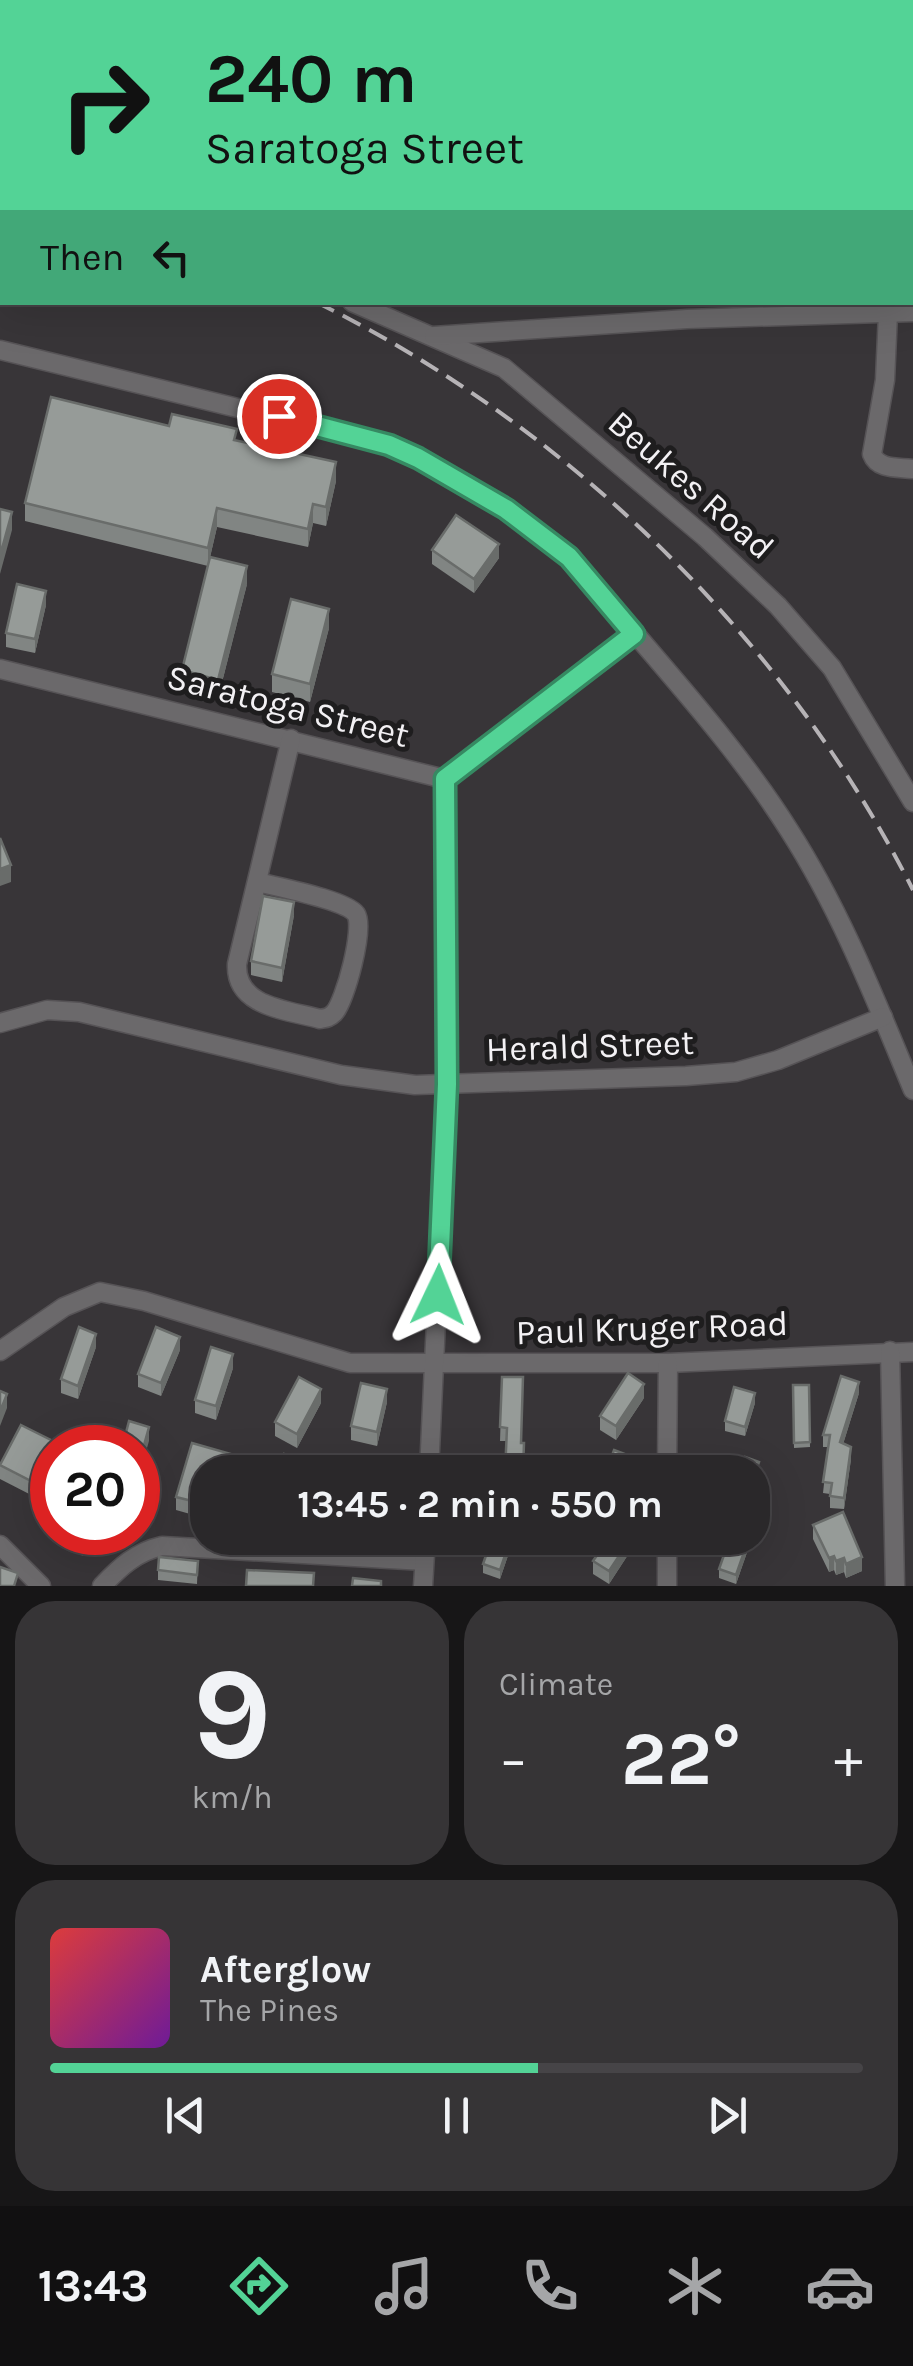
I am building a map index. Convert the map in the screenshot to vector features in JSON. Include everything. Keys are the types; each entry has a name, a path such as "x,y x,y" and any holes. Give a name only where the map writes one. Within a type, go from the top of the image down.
{"street":[{"name":"Beukes Road","path":"359,305 504,368 741,570 832,668 913,802"},
{"path":"429,336 687,311 913,312"},
{"path":"888,313 885,380 872,454 882,466 913,469"},
{"path":"0,350 352,434 418,458 536,530 569,557 721,738 787,826 837,914 913,1090"},
{"name":"Saratoga Street","path":"0,669 445,779 634,634"},
{"path":"258,882 342,906 356,914 360,924 354,956 338,1008 330,1016 320,1019 251,998 240,986 236,964 291,739"},
{"path":"431,1455 447,1084 445,779"},
{"name":"Herald Street","path":"0,1023 47,1010 79,1012 373,1081 415,1085 736,1072 778,1060 883,1017"},
{"name":"Paul Kruger Road","path":"0,1351 78,1299 111,1292 334,1360 364,1364 668,1363 913,1352"},
{"path":"890,1352 895,1586"},
{"path":"668,1363 668,1455"},
{"path":"0,1545 41,1586"},
{"path":"102,1586 142,1551 162,1546 424,1561"},
{"path":"423,1586 425,1555"},
{"path":"666,1586 667,1555"}],"building":[{"path":"51,397 169,426 172,414 237,429 234,440 336,462 326,507 313,504 308,529 217,508 208,548 25,503"},
{"path":"0,509 12,512 0,556"},
{"path":"456,515 499,544 474,579 432,550"},
{"path":"210,557 247,566 218,680 182,670"},
{"path":"17,584 46,591 35,639 6,633"},
{"path":"291,599 329,609 310,684 272,674"},
{"path":"0,838 11,865 0,869"},
{"path":"263,896 294,902 282,968 251,961"},
{"path":"79,1327 96,1334 78,1386 61,1379"},
{"path":"156,1327 180,1337 161,1383 138,1374"},
{"path":"211,1347 233,1354 216,1406 195,1400"},
{"path":"628,1373 644,1384 616,1426 600,1416"},
{"path":"841,1376 859,1382 840,1442 851,1447 844,1498 830,1496 832,1483 823,1482 830,1435 823,1435"},
{"path":"299,1377 321,1389 297,1434 275,1422"},
{"path":"502,1377 523,1377 524,1455 506,1455 507,1428 500,1427"},
{"path":"361,1383 387,1389 377,1432 351,1426"},
{"path":"793,1385 809,1385 810,1442 794,1443"},
{"path":"734,1387 755,1393 745,1427 725,1421"},
{"path":"0,1391 7,1394 0,1412"},
{"path":"21,1425 30,1430 30,1480 0,1465"},
{"path":"192,1443 231,1454 190,1455 190,1500 176,1497"},
{"path":"843,1512 862,1557 846,1564 844,1558 829,1558 813,1525"},
{"path":"486,1555 505,1555 500,1570 483,1564"},
{"path":"597,1555 620,1555 609,1571 593,1561"},
{"path":"724,1555 743,1555 736,1575 719,1569"},
{"path":"159,1557 198,1561 197,1575 158,1570"},
{"path":"0,1567 18,1573 14,1586 0,1586"},
{"path":"247,1570 314,1573 313,1586 246,1586"},
{"path":"353,1578 381,1581 381,1586 352,1586"}],"railway":[{"path":"321,305 409,353 498,411 582,476 661,548 735,626 802,710 861,798 913,890"}],"route":[{"path":"279,416 389,445 506,509 569,557 634,634 445,779 447,1084 438,1295"}]}
